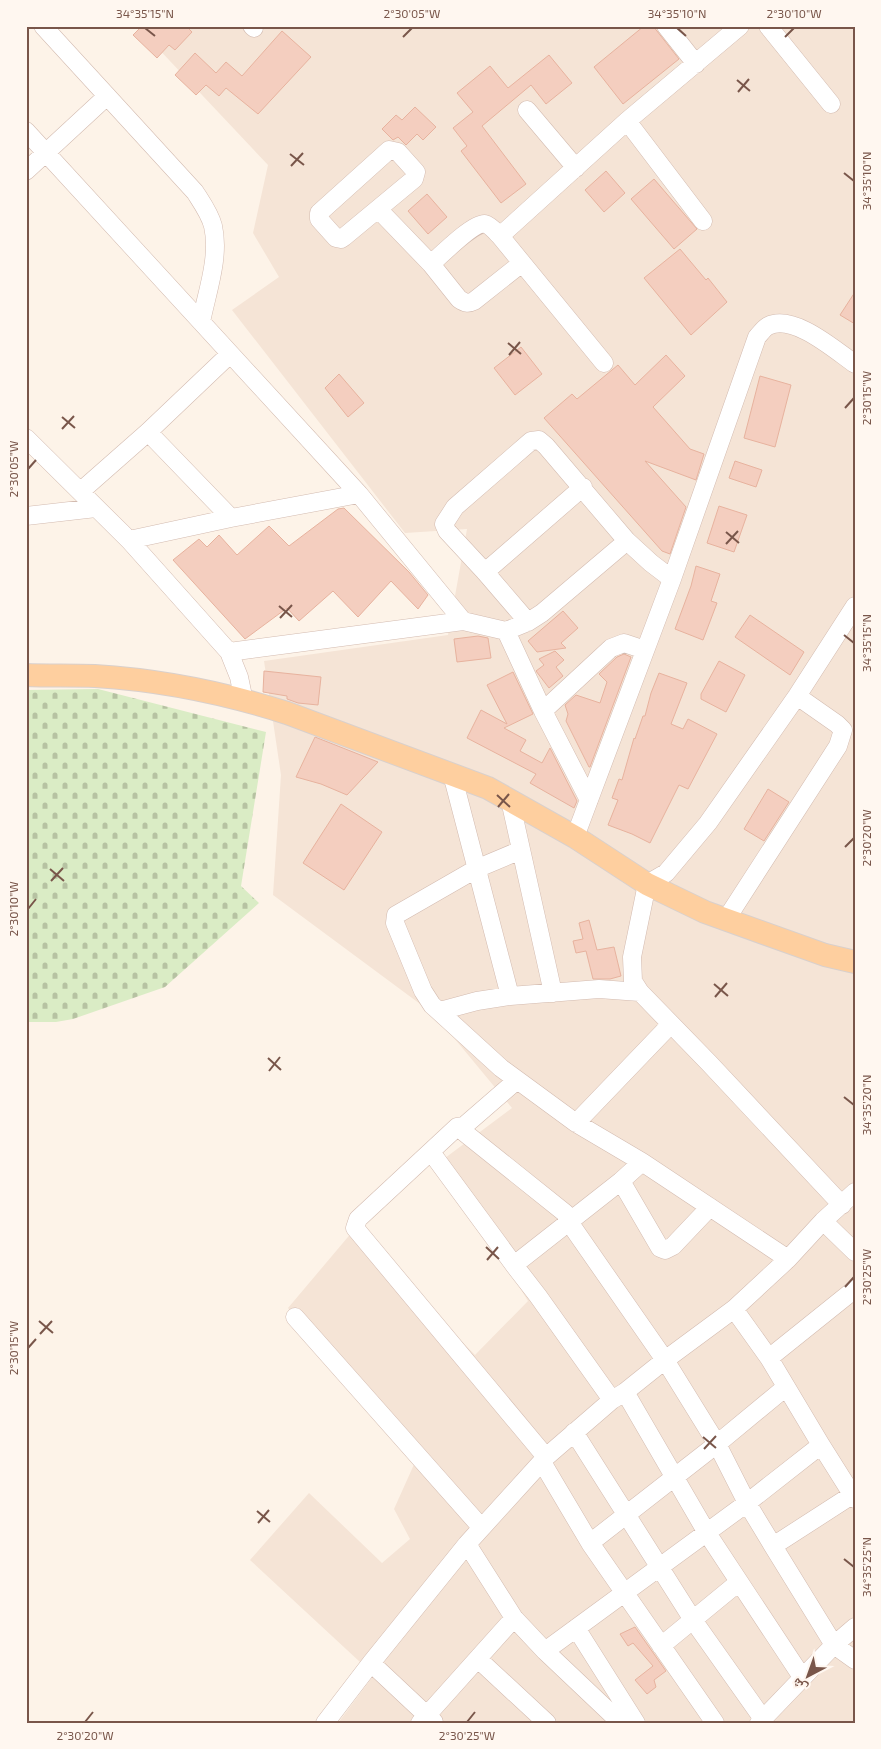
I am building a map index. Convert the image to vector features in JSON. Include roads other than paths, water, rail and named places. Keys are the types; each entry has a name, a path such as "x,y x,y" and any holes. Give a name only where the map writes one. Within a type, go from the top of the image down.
{"main road":[{"path":"26,675 95,676 185,686 287,713 488,788 575,837 647,884 705,912 727,918 824,955 855,962"}],"street":[{"path":"43,26 106,98 195,192 210,218 215,237 214,258 201,322"},
{"path":"666,26 696,64"},
{"path":"500,236 627,121 740,26"},
{"path":"768,26 831,104"},
{"path":"26,171 106,98"},
{"path":"527,110 576,168"},
{"path":"627,121 702,221"},
{"path":"26,131 359,494 463,621"},
{"path":"390,150 394,150 416,172 414,179 378,209 341,239 336,238 318,216 390,150"},
{"path":"378,209 465,303 474,301 522,263"},
{"path":"430,264 473,228 482,223 487,224 500,236 604,363"},
{"path":"575,837 672,579 757,337 768,326 787,323 812,333 855,364"},
{"path":"81,491 148,432 230,354"},
{"path":"148,432 231,518"},
{"path":"26,438 129,540 229,652 239,677 244,701"},
{"path":"528,622 447,531 444,524 456,507 530,441 539,440 546,446 627,540 651,563 672,579"},
{"path":"485,572 582,487"},
{"path":"129,540 231,518 359,494"},
{"path":"26,516 96,508"},
{"path":"229,652 463,621 506,631 528,622 542,613 627,540"},
{"path":"842,1205 640,992 633,981 632,957 647,884 666,873 708,823 797,696 855,606"},
{"path":"506,631 543,711 589,800"},
{"path":"543,711 611,648 624,643 645,650"},
{"path":"727,918 838,746 841,737 842,730 837,724 797,696"},
{"path":"452,774 510,996"},
{"path":"510,800 553,993"},
{"path":"521,850 476,869 396,915 394,920 423,991 432,1005 472,1043 517,1080 576,1123 642,1162 788,1259"},
{"path":"440,1011 477,1000 510,996 599,989 640,992"},
{"path":"576,1123 671,1024"},
{"path":"517,1080 464,1126 457,1127 358,1219 355,1228 544,1460 590,1543 714,1723"},
{"path":"464,1126 465,1133 565,1213 569,1222 665,1360 717,1444 772,1546 834,1645 855,1660"},
{"path":"431,1152 514,1265 618,1396 674,1477 707,1533 802,1677"},
{"path":"514,1265 621,1181 642,1162"},
{"path":"621,1181 660,1248 665,1250 673,1246 710,1208"},
{"path":"326,1723 371,1663 481,1527 544,1460 574,1432 618,1396 734,1309 788,1259 823,1221 855,1192"},
{"path":"823,1221 855,1252"},
{"path":"769,1358 855,1289"},
{"path":"734,1309 769,1358 854,1497 772,1546"},
{"path":"295,1317 481,1527"},
{"path":"590,1543 717,1444 786,1387"},
{"path":"574,1432 693,1620 761,1721 802,1677 855,1627"},
{"path":"545,1651 748,1503 821,1445"},
{"path":"467,1544 514,1618 545,1651 621,1723"},
{"path":"661,1646 739,1582"},
{"path":"371,1663 427,1720 514,1618"},
{"path":"576,1628 636,1723"},
{"path":"478,1659 547,1723"}]}
